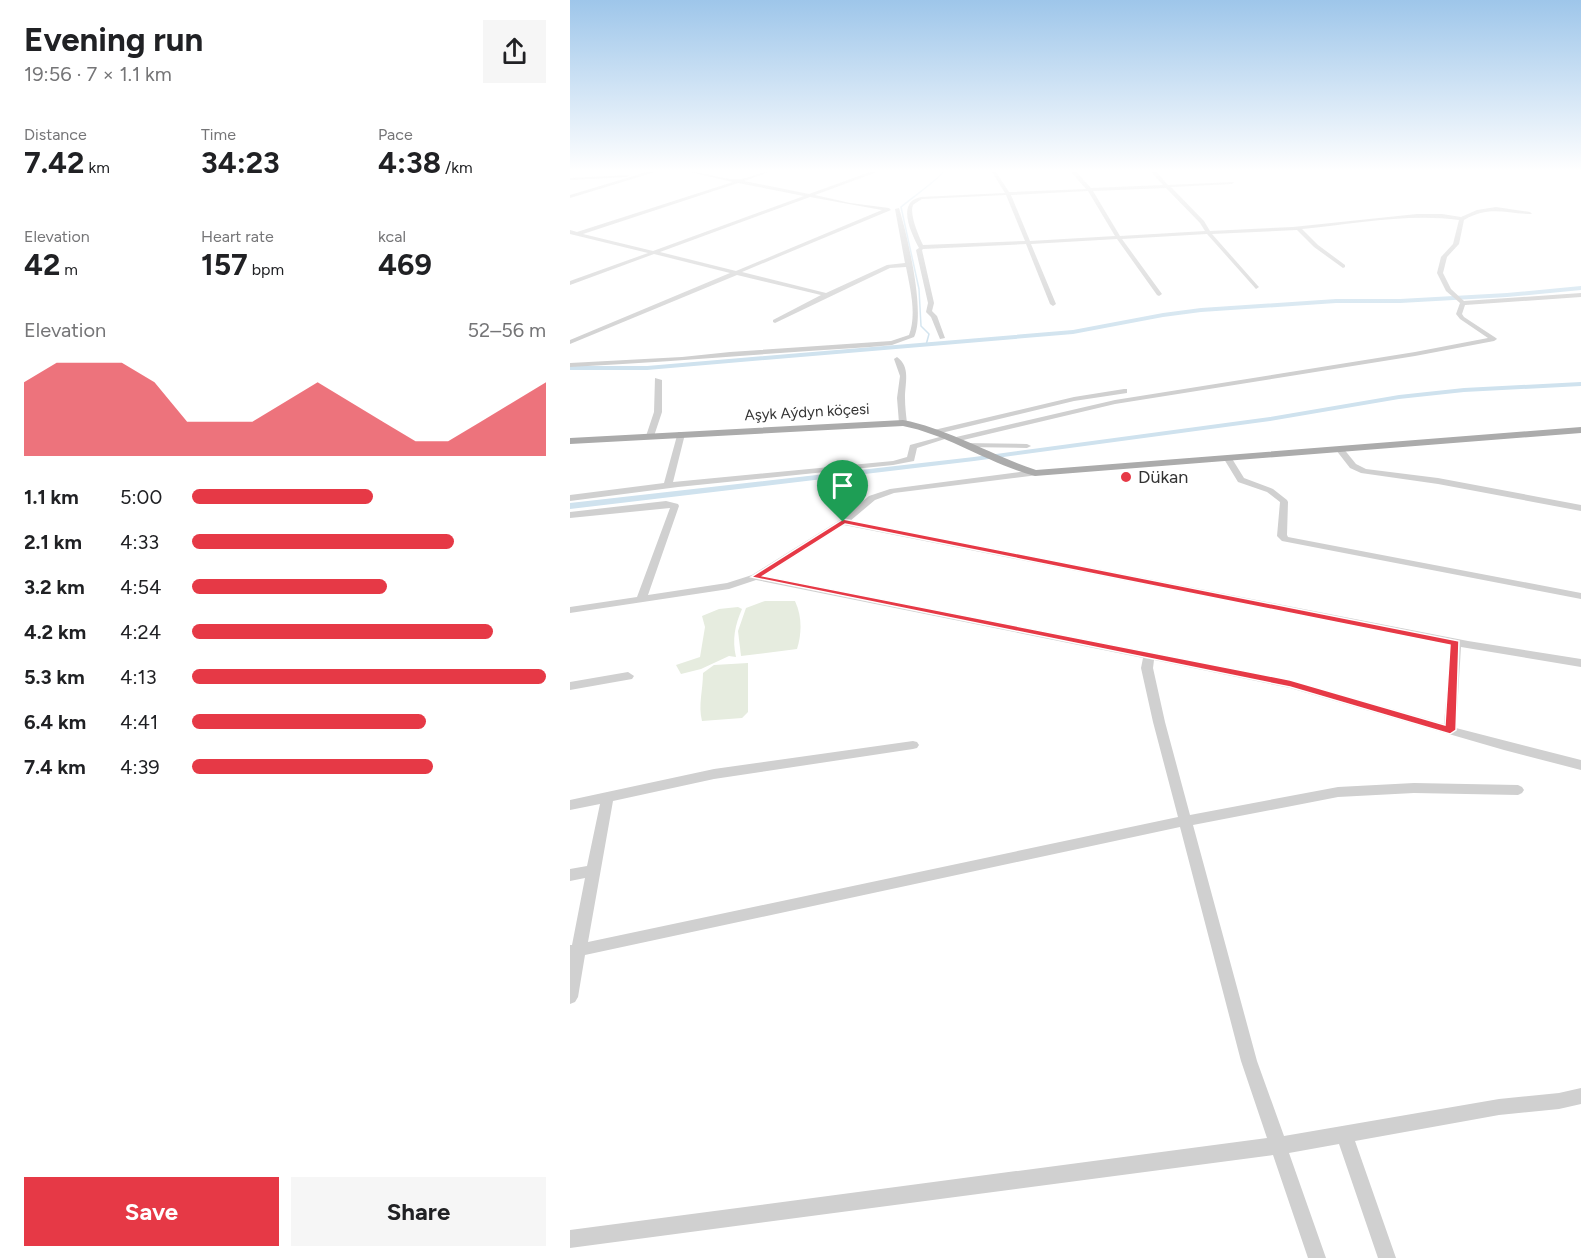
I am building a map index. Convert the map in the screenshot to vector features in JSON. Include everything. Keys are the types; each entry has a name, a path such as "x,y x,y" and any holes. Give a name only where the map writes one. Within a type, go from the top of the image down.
{"main road":[{"name":"Aşyk Aýdyn köçesi","path":"570,441 903,423 1035,473"},
{"path":"1035,473 1581,430"}],"street":[{"path":"570,283 713,231"},
{"path":"570,342 840,231"},
{"path":"570,365 682,359 900,341 915,333 915,306 899,231"},
{"path":"914,231 917,240 923,247"},
{"path":"1024,231 1053,304"},
{"path":"1115,231 1159,294"},
{"path":"942,338 934,316 930,312 931,303 919,250 923,247 1236,231"},
{"path":"1298,231 1343,266"},
{"path":"1457,231 1456,244 1444,257 1440,273 1454,297 1462,303 1581,295"},
{"path":"1208,232 1256,287"},
{"path":"572,234 827,295"},
{"path":"775,321 889,266 907,264"},
{"path":"570,498 893,463 911,459 913,447 955,441 1115,402 1494,339 1462,318 1459,314 1462,303"},
{"path":"897,359 904,376 901,398 903,423"},
{"path":"650,436 658,412 658,380"},
{"path":"955,441 1074,399 1124,391"},
{"path":"668,486 681,434"},
{"path":"955,441 1027,446"},
{"path":"1340,450 1353,466 1364,471 1438,481 1581,508"},
{"path":"1228,459 1240,480 1262,486 1284,502 1281,524 1282,536 1285,539 1581,596"},
{"path":"570,610 729,586 755,577 843,522 872,498 893,490 1035,473"},
{"path":"570,515 666,504 675,506 641,600"},
{"path":"843,522 1456,643 1581,663"},
{"path":"755,577 1290,684 1581,765"},
{"path":"1450,730 1456,643"},
{"path":"1149,656 1147,668 1149,679 1248,1062 1317,1258"},
{"path":"570,686 628,676"},
{"path":"570,805 714,774 913,745"},
{"path":"574,951 1185,821 1338,792 1414,788 1518,790"},
{"path":"570,997 574,951 607,798"},
{"path":"570,875 593,871"},
{"path":"570,1239 1278,1145 1499,1107 1559,1101 1581,1096"},
{"path":"1344,1134 1388,1258"}],"shaded area":[{"path":"765,601 795,601 800,625 797,649 741,656 738,631 746,608"},
{"path":"738,607 742,609 735,632 736,657 729,656 701,669 681,674 676,665 700,657 705,627 702,616 719,609"},
{"path":"748,663 748,712 742,718 702,721 703,673 714,665"}],"waterway":[{"path":"906,231 919,289 921,326 929,334 926,345"},
{"path":"570,368 647,368 1073,332 1201,310 1336,301 1400,301 1507,295 1581,288"},
{"path":"570,506 974,459 1270,419 1399,397 1464,390 1581,384"}],"place":[{"name":"Dükan","path":"1126,477"}],"route":[{"path":"843,522 1456,643 1450,730 1290,684 755,577 778,565 843,522"}]}
